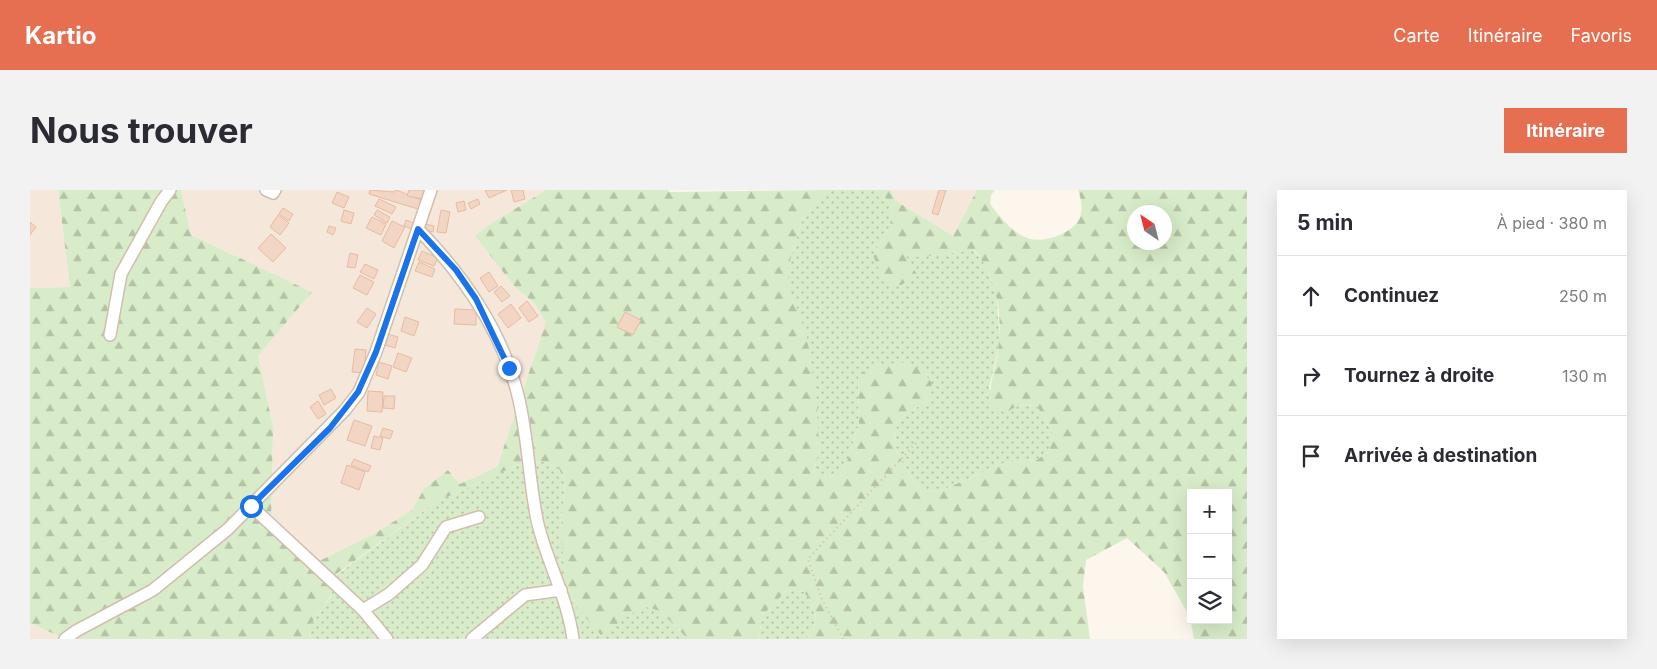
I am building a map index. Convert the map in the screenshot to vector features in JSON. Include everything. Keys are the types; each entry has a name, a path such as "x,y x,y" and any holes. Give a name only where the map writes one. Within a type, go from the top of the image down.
{"street":[{"path":"110,335 121,274 161,202 170,190"},
{"path":"266,190 273,192 275,190"},
{"path":"65,639 76,631 152,590 228,529 330,428 358,392 376,352 430,190"},
{"path":"418,229 456,270 476,299 509,368 519,401 537,520 568,606 573,639"},
{"path":"251,506 363,610 386,639"},
{"path":"363,610 388,594 422,565 446,527 479,517"},
{"path":"472,639 526,595 561,590"}],"path":[{"path":"843,639 821,597 808,558 916,443"}],"shaded area":[{"path":"30,190 58,190 70,287 30,288"},
{"path":"181,190 546,190 487,226 475,236 514,286 535,304 546,322 497,467 460,485 449,470 424,489 412,510 374,534 315,563 271,528 273,427 258,356 312,292 191,235"},
{"path":"890,190 977,190 953,236 896,201"},
{"path":"30,623 65,639 30,639"}],"green space":[{"path":"58,190 181,190 191,235 312,292 258,356 273,427 271,528 315,563 374,534 412,510 424,489 448,470 460,484 497,467 546,322 535,304 514,286 475,236 487,226 546,190 668,190 669,192 829,190 803,217 788,268 788,285 806,332 817,402 819,451 813,474 829,477 844,471 859,424 858,376 873,366 905,362 921,369 932,383 929,400 900,420 894,438 896,448 905,466 922,491 938,492 1004,463 1037,460 1049,451 1053,434 1037,406 1019,405 1005,413 991,405 991,387 1000,329 998,305 992,281 981,259 974,250 921,257 905,254 917,275 901,285 885,284 873,255 890,226 892,208 880,190 890,190 896,201 953,236 977,190 995,190 991,195 990,204 998,215 1024,237 1037,240 1052,238 1066,232 1077,222 1081,214 1081,200 1078,190 1247,190 1247,639 1194,639 1191,624 1232,624 1232,489 1187,489 1187,612 1164,572 1127,538 1086,560 1083,586 1090,639 806,639 816,621 812,603 804,592 787,590 762,616 759,639 688,639 660,611 643,606 601,635 566,595 561,530 565,481 558,467 543,461 522,463 436,502 331,578 332,594 309,627 310,639 65,639 30,623 30,288 70,287"},
{"path":"829,190 880,190 892,208 890,226 873,255 905,254 921,257 973,250 984,262 996,291 1000,341 989,388 1005,412 1019,405 1037,406 1053,434 1049,451 1037,460 1004,463 938,492 922,491 900,457 894,438 900,420 929,400 858,376 859,424 844,471 829,477 813,475 819,451 788,285 788,268 803,217"},
{"path":"543,461 558,467 565,481 561,530 643,606 660,611 688,639 310,639 309,627 332,595 331,579 436,502 522,463"},
{"path":"787,590 804,592 812,603 816,621 811,633 806,639 759,639 762,616"}],"building":[{"path":"370,190 394,192 396,190 424,201 421,210 369,194"},
{"path":"409,190 425,190 423,199 407,196"},
{"path":"485,190 507,190 489,198"},
{"path":"511,190 523,190 525,199 514,202"},
{"path":"939,190 946,190 938,215 932,213"},
{"path":"337,192 349,197 344,208 332,203"},
{"path":"379,199 396,207 392,214 375,206"},
{"path":"478,199 480,204 471,209 468,203"},
{"path":"464,201 466,210 458,212 456,203"},
{"path":"283,208 293,214 289,221 279,214"},
{"path":"344,210 354,213 351,224 341,221"},
{"path":"377,210 390,217 387,223 374,215"},
{"path":"441,210 450,212 446,233 437,232"},
{"path":"278,215 289,223 280,235 270,227"},
{"path":"372,217 386,224 381,235 366,228"},
{"path":"406,220 414,223 412,229 404,226"},
{"path":"392,221 405,227 394,248 382,241"},
{"path":"30,222 36,227 30,235"},
{"path":"425,224 434,226 433,232 424,230"},
{"path":"329,226 336,228 333,235 327,232"},
{"path":"271,234 286,248 273,262 258,248"},
{"path":"422,251 438,258 434,266 418,260"},
{"path":"350,253 358,255 355,268 347,267"},
{"path":"419,262 435,269 432,277 415,271"},
{"path":"365,264 378,270 374,279 360,272"},
{"path":"489,272 498,286 489,292 480,278"},
{"path":"360,275 374,282 367,295 353,288"},
{"path":"501,286 510,296 502,302 494,292"},
{"path":"527,301 538,316 529,322 519,308"},
{"path":"511,304 521,318 508,328 498,314"},
{"path":"367,308 376,314 367,328 357,322"},
{"path":"455,309 476,310 476,325 454,324"},
{"path":"625,312 641,320 633,335 617,327"},
{"path":"405,317 419,322 414,336 401,331"},
{"path":"388,334 398,337 395,348 385,345"},
{"path":"355,349 366,350 364,373 352,372"},
{"path":"398,353 412,358 406,372 393,367"},
{"path":"379,362 392,366 388,379 376,375"},
{"path":"331,389 336,398 324,405 319,395"},
{"path":"368,391 383,392 382,412 367,411"},
{"path":"384,396 395,396 394,409 383,408"},
{"path":"318,401 326,414 318,419 310,407"},
{"path":"354,420 372,426 365,446 347,440"},
{"path":"383,428 393,431 390,439 380,436"},
{"path":"374,436 383,438 380,450 371,448"},
{"path":"354,459 371,466 368,472 351,465"},
{"path":"347,465 365,472 359,490 341,483"}],"route":[{"path":"251,506 330,428 358,392 366,378 376,352 418,229 456,270 476,299 509,368"}]}
